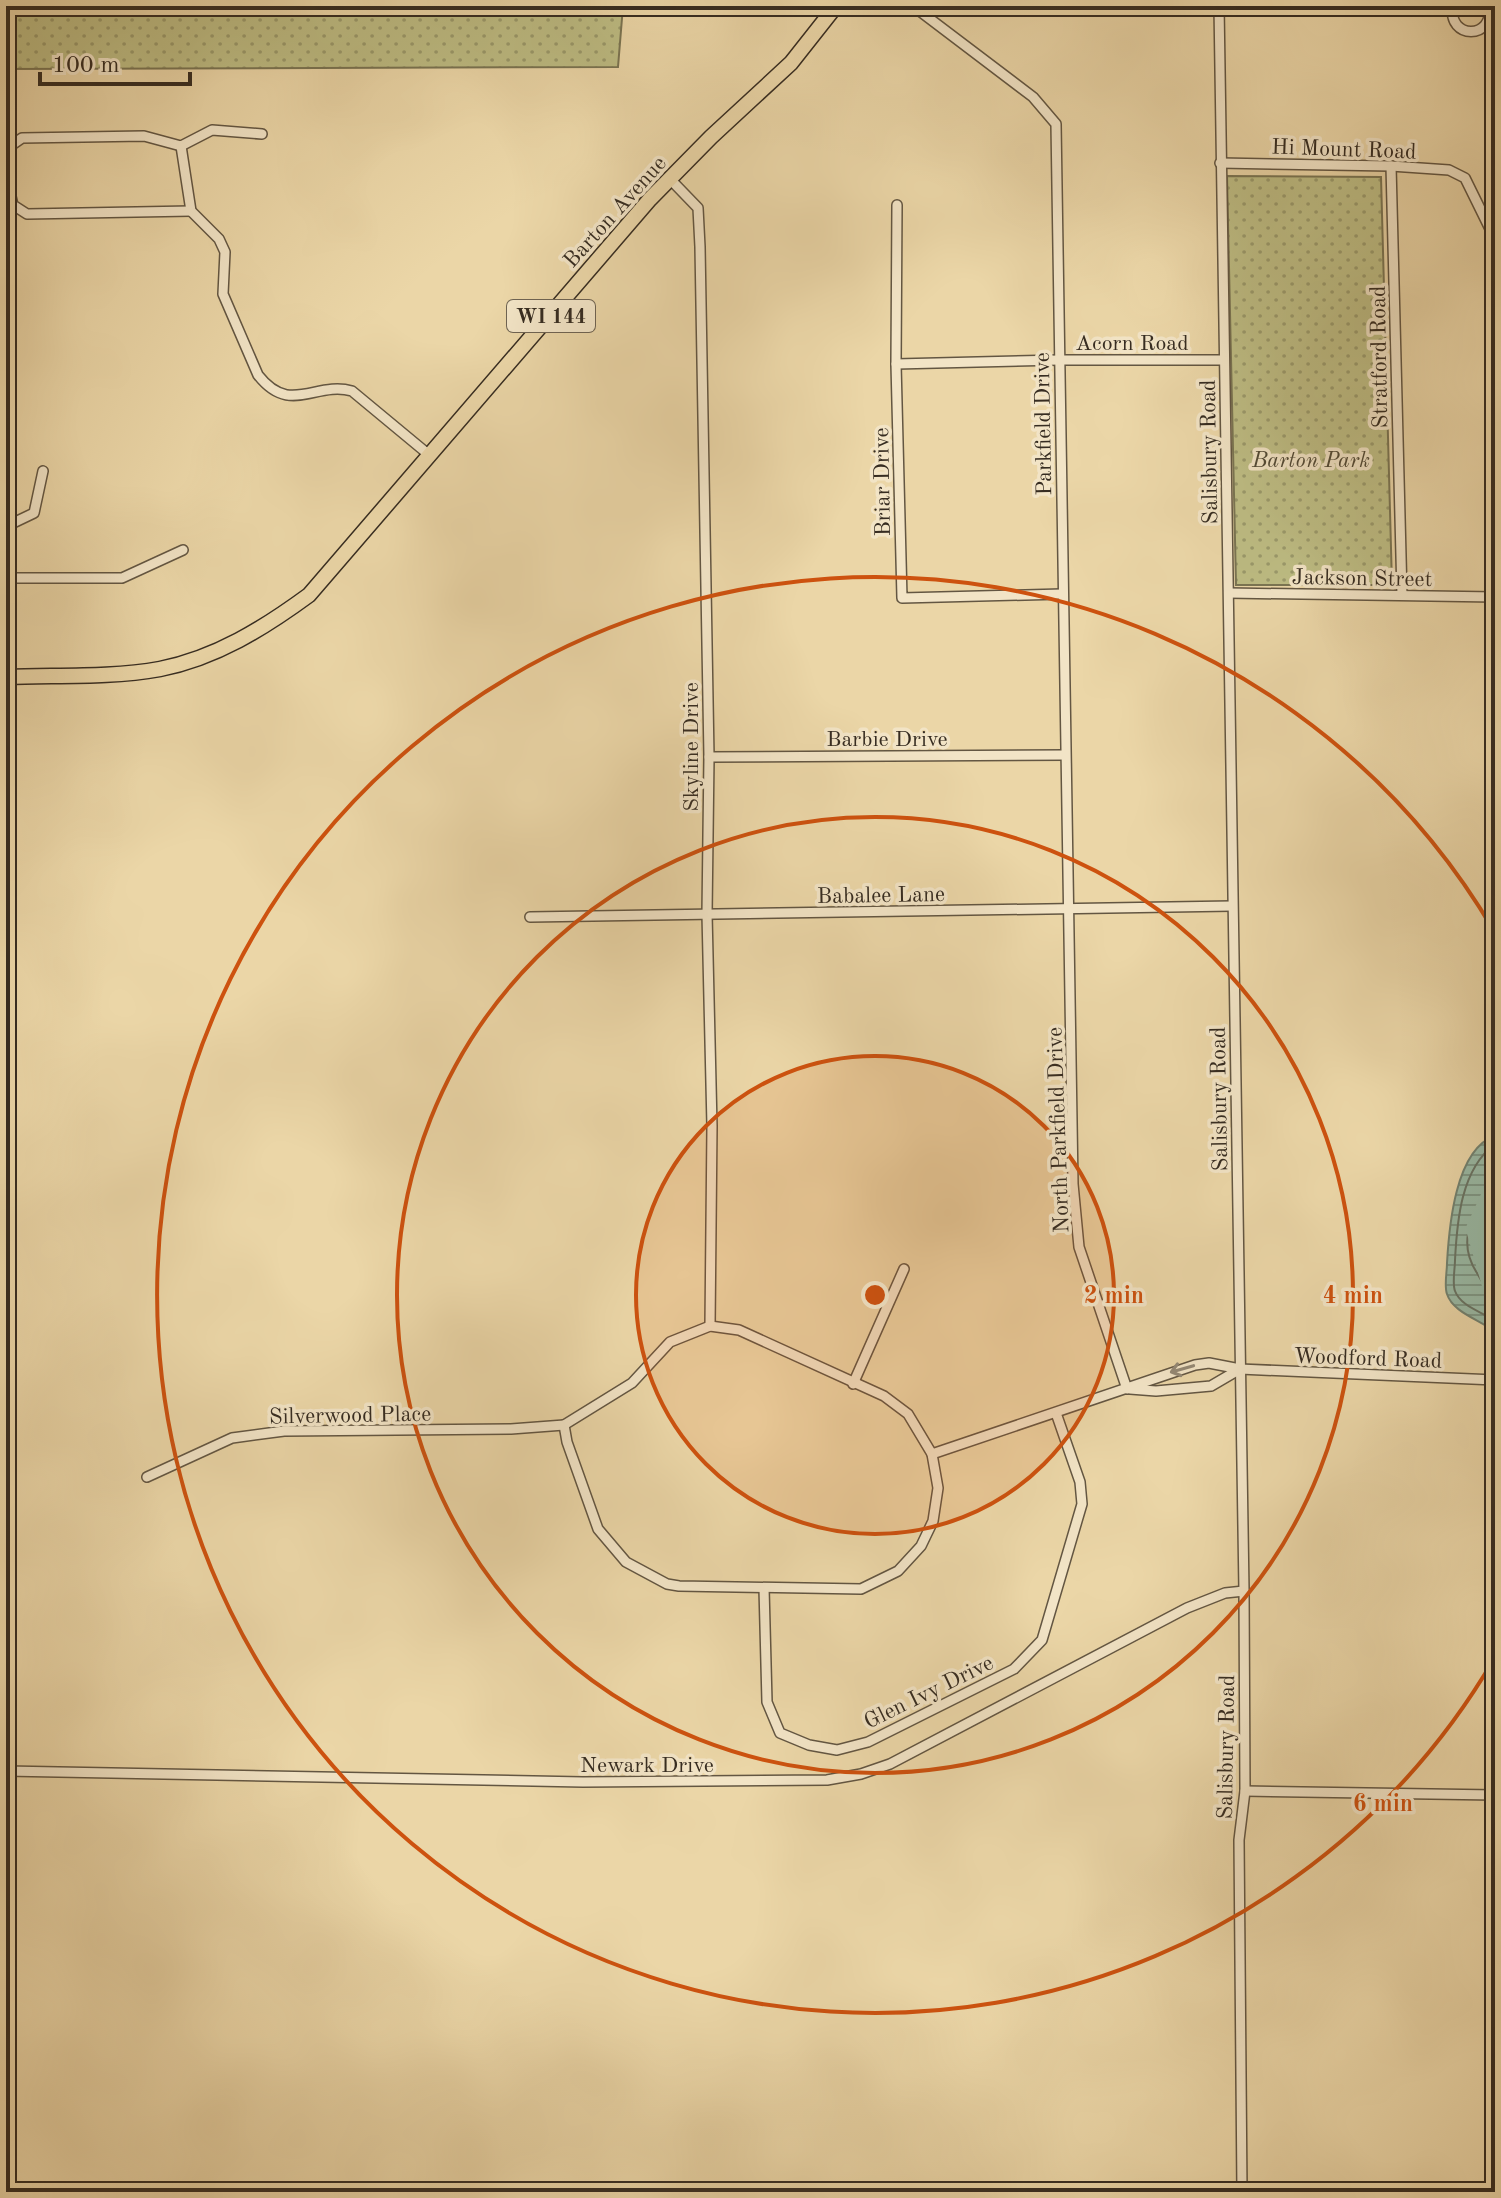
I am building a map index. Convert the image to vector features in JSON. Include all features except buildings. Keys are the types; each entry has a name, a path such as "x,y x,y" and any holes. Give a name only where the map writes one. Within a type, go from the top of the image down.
{"main road":[{"name":"Barton Avenue","path":"6,677 161,668 213,653 267,626 309,595 428,454 670,179 791,63 836,6"}],"street":[{"name":"Parkfield Drive","path":"913,6 1033,97 1056,124 1068,910"},
{"name":"Salisbury Road","path":"1219,6 1244,1591 1245,1791 1239,1840 1242,2192"},
{"path":"1453,6 1455,23 1472,32 1488,22 1489,6"},
{"path":"6,149 22,138 144,136 181,146 212,130 262,134"},
{"path":"181,146 191,211 219,239 225,252 223,294 258,375 267,387 287,397 325,393 339,387 352,391 428,454"},
{"name":"Hi Mount Road","path":"1220,163 1449,170 1465,178 1495,239"},
{"name":"Stratford Road","path":"1391,166 1402,595"},
{"path":"6,175 13,205 27,214 191,211"},
{"name":"Skyline Drive","path":"670,179 698,208 700,247 709,757 710,1326"},
{"name":"Briar Drive","path":"897,205 896,364 902,598 1062,594"},
{"name":"Acorn Road","path":"896,364 1223,360"},
{"path":"6,529 34,513 43,471"},
{"path":"6,578 122,578 183,550"},
{"name":"Jackson Street","path":"1229,593 1495,597"},
{"name":"Barbie Drive","path":"709,757 1065,755"},
{"name":"Babalee Lane","path":"530,917 1232,906"},
{"name":"North Parkfield Drive","path":"1068,910 1073,1184 1079,1247 1127,1389"},
{"path":"853,1384 904,1269"},
{"path":"710,1326 739,1330 853,1384 884,1396 908,1414 932,1454 938,1488 933,1521 921,1546 898,1571 861,1589 667,1584 626,1562 598,1529 567,1442 564,1425 632,1383 670,1342 710,1326"},
{"name":"Woodford Road","path":"932,1454 1195,1365 1209,1363 1240,1369 1495,1380"},
{"name":"Woodford Road","path":"1127,1389 1156,1391 1211,1386 1240,1369"},
{"name":"Glen Ivy Drive","path":"764,1588 767,1702 780,1733 809,1745 837,1750 868,1742 1014,1669 1042,1640 1082,1504 1080,1482 1056,1413"},
{"name":"Silverwood Place","path":"147,1477 232,1438 284,1431 511,1429 564,1425"},
{"name":"Newark Drive","path":"6,1771 583,1782 827,1780 861,1774 890,1764 1187,1608 1225,1593 1244,1591"},
{"path":"1245,1791 1495,1795"}],"green space":[{"path":"6,6 623,6 618,67 6,69"},
{"name":"Barton Park","path":"1227,176 1381,177 1392,585 1236,585"}],"water":[{"path":"1495,1136 1495,1189 1473,1244 1476,1257 1495,1287 1495,1332 1450,1301 1446,1283 1453,1211 1463,1173 1471,1156"}],"waterway":[{"path":"1495,1185 1475,1229 1495,1299"}]}
